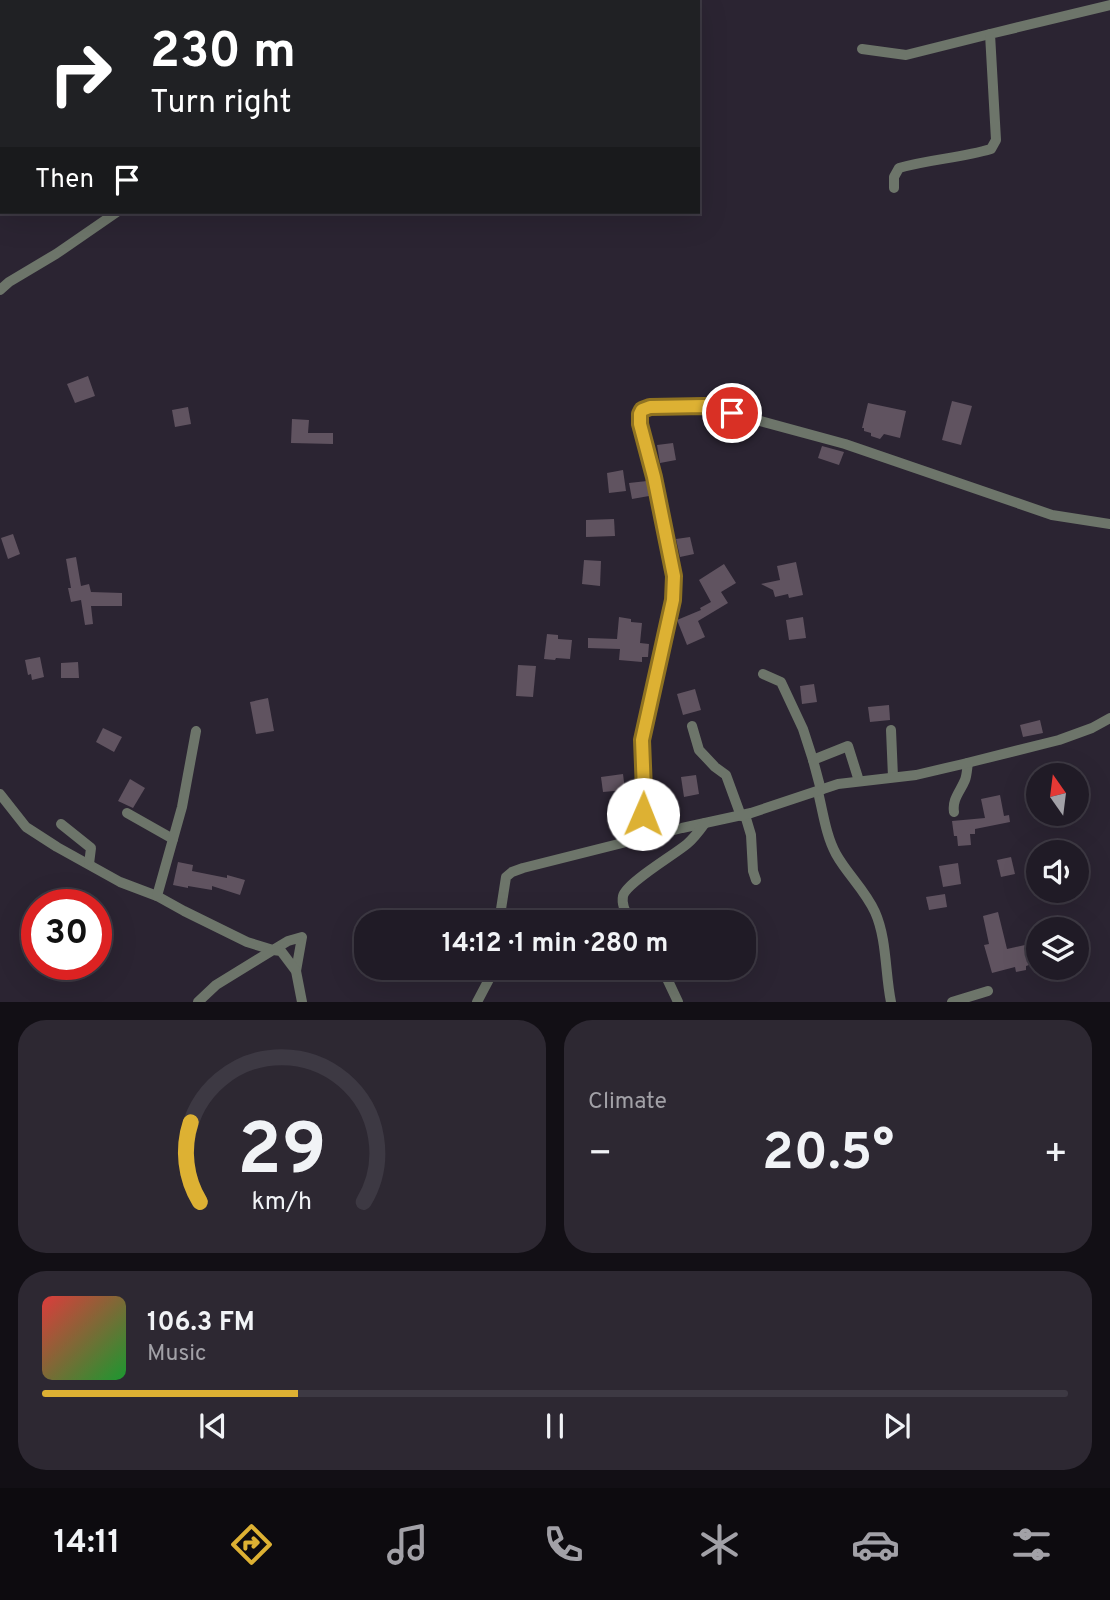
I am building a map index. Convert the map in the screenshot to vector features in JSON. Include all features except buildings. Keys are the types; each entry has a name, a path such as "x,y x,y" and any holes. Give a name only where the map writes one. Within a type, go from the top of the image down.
{"street":[{"path":"862,49 906,55 1110,5"},
{"path":"894,188 894,177 899,168 922,161 991,149 996,139 990,34"},
{"path":"0,290 114,214"},
{"path":"641,838 644,791 642,740 673,600 674,576 640,424 642,410 650,407 705,406 845,444 1052,515 1110,524"},
{"path":"763,674 781,682 803,729 813,760 831,844 876,913 886,954 891,1002"},
{"path":"501,910 506,877 523,868 743,815 838,784 916,775 1059,740 1110,718"},
{"path":"692,726 699,750 726,775 743,815 751,835 756,880"},
{"path":"891,730 893,778"},
{"path":"157,896 182,807 196,731"},
{"path":"813,760 848,746 859,782"},
{"path":"954,813 953,806 965,779 968,763"},
{"path":"0,794 26,827 57,847 120,882 157,896 247,942 281,951 296,971"},
{"path":"127,813 173,839"},
{"path":"625,910 622,898 625,891 638,878 691,842 705,823"},
{"path":"61,824 91,848 89,863"},
{"path":"198,1002 216,985 288,941 302,937 296,971 302,1002"},
{"path":"477,1002 489,980"},
{"path":"668,980 678,1002"},
{"path":"952,1002 988,991"}],"route":[{"path":"643,814 642,740 673,600 674,576 640,414 642,410 650,407 705,406 732,413"}]}
